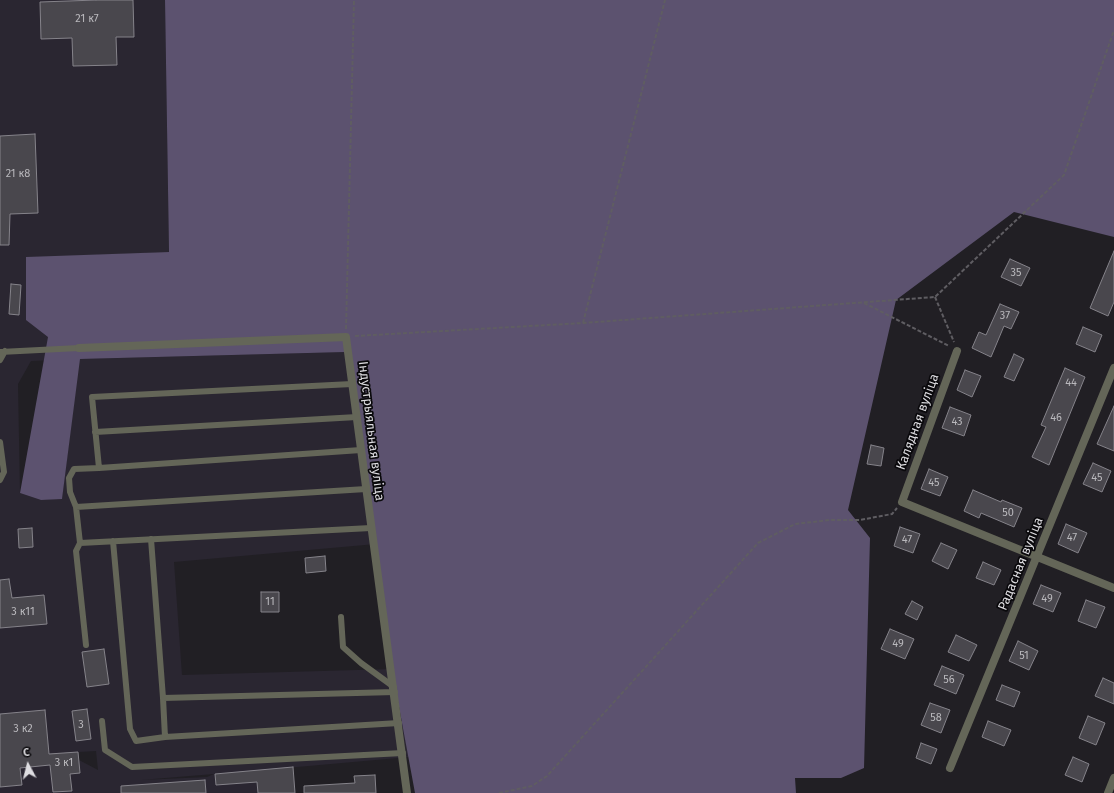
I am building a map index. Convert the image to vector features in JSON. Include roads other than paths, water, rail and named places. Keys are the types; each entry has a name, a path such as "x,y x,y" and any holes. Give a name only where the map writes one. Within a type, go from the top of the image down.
{"street":[{"name":"Індустрыяльная вуліца","path":"79,348 346,337 408,793"},
{"name":"Калядная вуліца","path":"957,351 902,502 1037,556"},
{"name":"Радасная вуліца","path":"950,768 1114,368"},
{"path":"1037,556 1114,588"},
{"path":"1108,793 1114,778"}],"lane":[{"path":"0,360 2,351 79,348"},
{"path":"99,468 92,397 352,384"},
{"path":"95,432 357,417"},
{"path":"0,442 4,472 0,480"},
{"path":"86,645 76,551 80,543 76,507 70,492 69,478 74,469 361,450"},
{"path":"76,507 366,489"},
{"path":"80,543 371,528"},
{"path":"151,539 166,737"},
{"path":"113,541 130,729 136,741 166,737 399,723"},
{"path":"341,617 343,647 394,690"},
{"path":"163,698 394,690"},
{"path":"102,721 104,750 132,767 403,753"}]}
